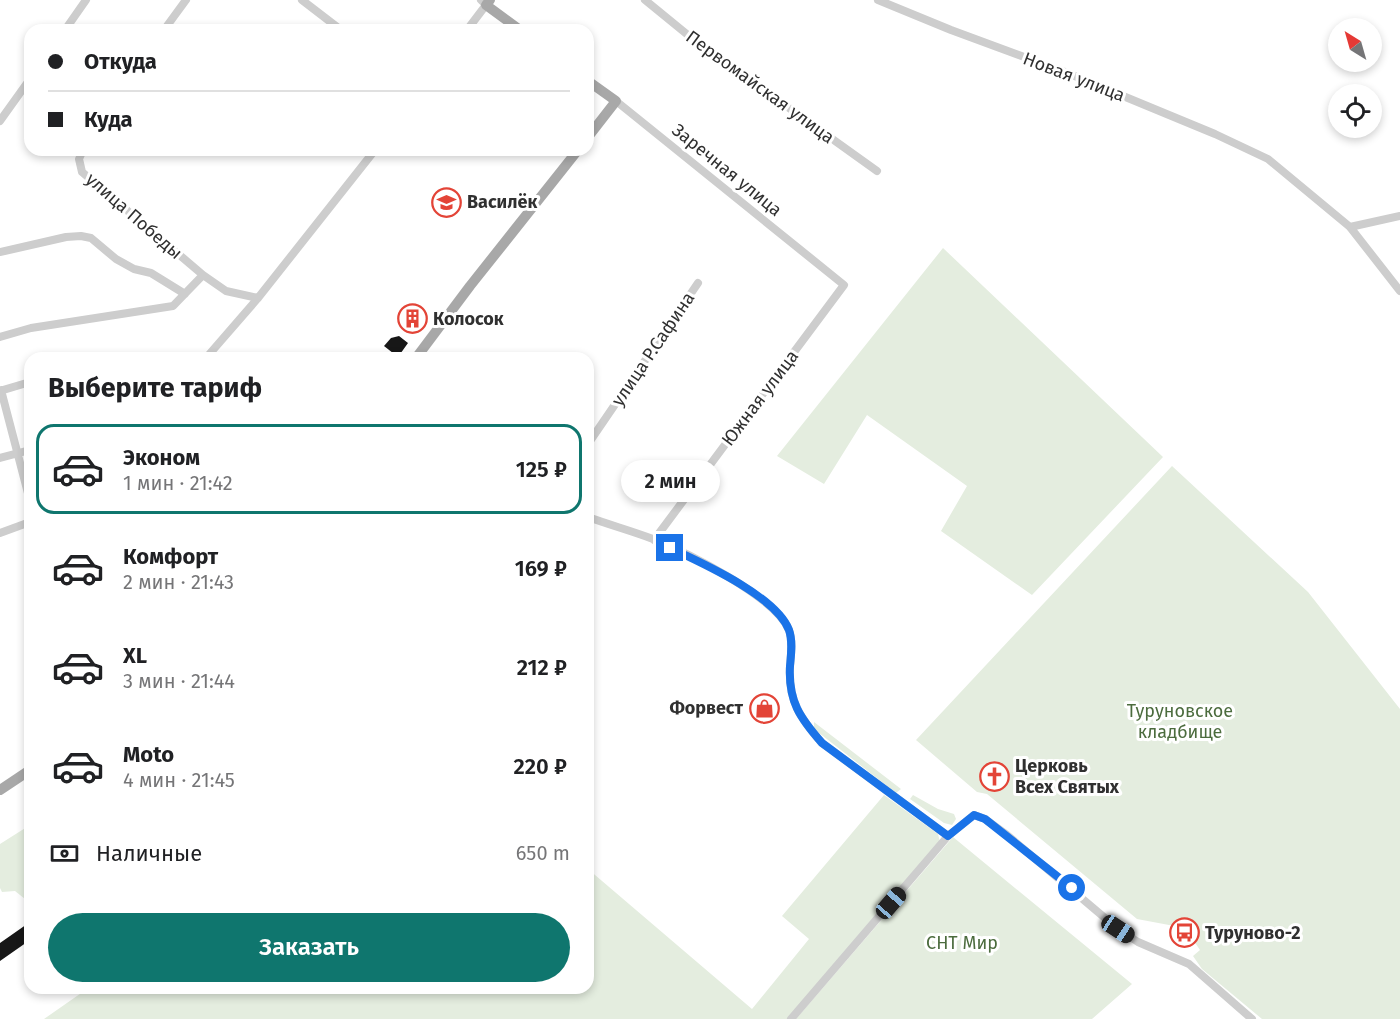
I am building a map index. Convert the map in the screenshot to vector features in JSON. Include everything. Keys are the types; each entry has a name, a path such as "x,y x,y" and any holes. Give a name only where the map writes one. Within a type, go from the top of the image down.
{"main road":[{"path":"486,2 513,24"},
{"name":"Заречная улица","path":"594,85 616,101"},
{"path":"594,129 616,101"},
{"path":"420,352 470,285 573,156"},
{"path":"0,790 24,775"}],"street":[{"path":"69,24 86,0"},
{"path":"168,24 186,0"},
{"path":"302,0 333,24"},
{"name":"Первомайская улица","path":"645,0 694,40 877,171"},
{"name":"Новая улица","path":"878,0 951,30 1076,76 1215,134 1268,159 1350,227 1400,291"},
{"path":"471,24 486,2"},
{"path":"0,121 24,87"},
{"name":"Заречная улица","path":"616,101 844,285"},
{"name":"улица Победы","path":"80,156 82,172 203,275"},
{"path":"211,352 258,298 370,156"},
{"path":"1350,227 1400,216"},
{"path":"0,252 81,236 91,238 116,259 134,269 151,273 185,294"},
{"path":"0,337 31,328 173,306 203,275 226,291 258,298"},
{"name":"улица Р.Сафина","path":"594,435 698,283"},
{"name":"Южная улица","path":"654,540 844,285"},
{"path":"24,384 1,391 24,479"},
{"path":"0,458 24,451"},
{"path":"594,519 654,540 716,571 764,600 779,613 790,637 789,685 792,700 809,728 822,743 948,836"},
{"path":"0,533 24,524"},
{"path":"791,1019 948,836 974,815 985,819 1008,835 1118,929 1138,942 1189,964 1252,1019"}],"green space":[{"path":"943,248 1163,457 1032,595 941,531 967,486 867,415 824,484 777,456"},
{"name":"Туруновское кладбище","path":"1172,466 1308,592 1400,709 1400,1019 1262,1019 1202,969 1193,956 1200,950 1185,928 1137,919 987,794 977,792 916,740"},
{"path":"814,722 901,789 896,793 814,729"},
{"path":"884,795 938,834 940,842 788,1019 44,1019 80,994 594,994 594,874 752,1009 809,939 782,916"},
{"path":"913,795 938,809 954,814 956,819 952,825 944,823 910,799"},
{"path":"24,829 24,898 15,891 2,892 0,888 0,844"},
{"name":"СНТ Мир","path":"953,837 1132,984 1092,1019 796,1019"}],"building":[{"path":"399,336 408,343 402,352 392,352 384,346 391,338"},
{"path":"24,926 24,944 0,961 0,943"}],"place":[{"name":"Василёк","path":"446,202"},
{"name":"Колосок","path":"412,319"},
{"name":"Форвест","path":"764,708"},
{"name":"Церковь Всех Святых","path":"994,776"},
{"name":"Туруново-2","path":"1184,933"}],"route":[{"path":"670,548 716,571 764,600 779,613 789,630 791,643 789,685 792,700 809,728 822,743 948,836 974,815 985,819 1072,888"}]}
